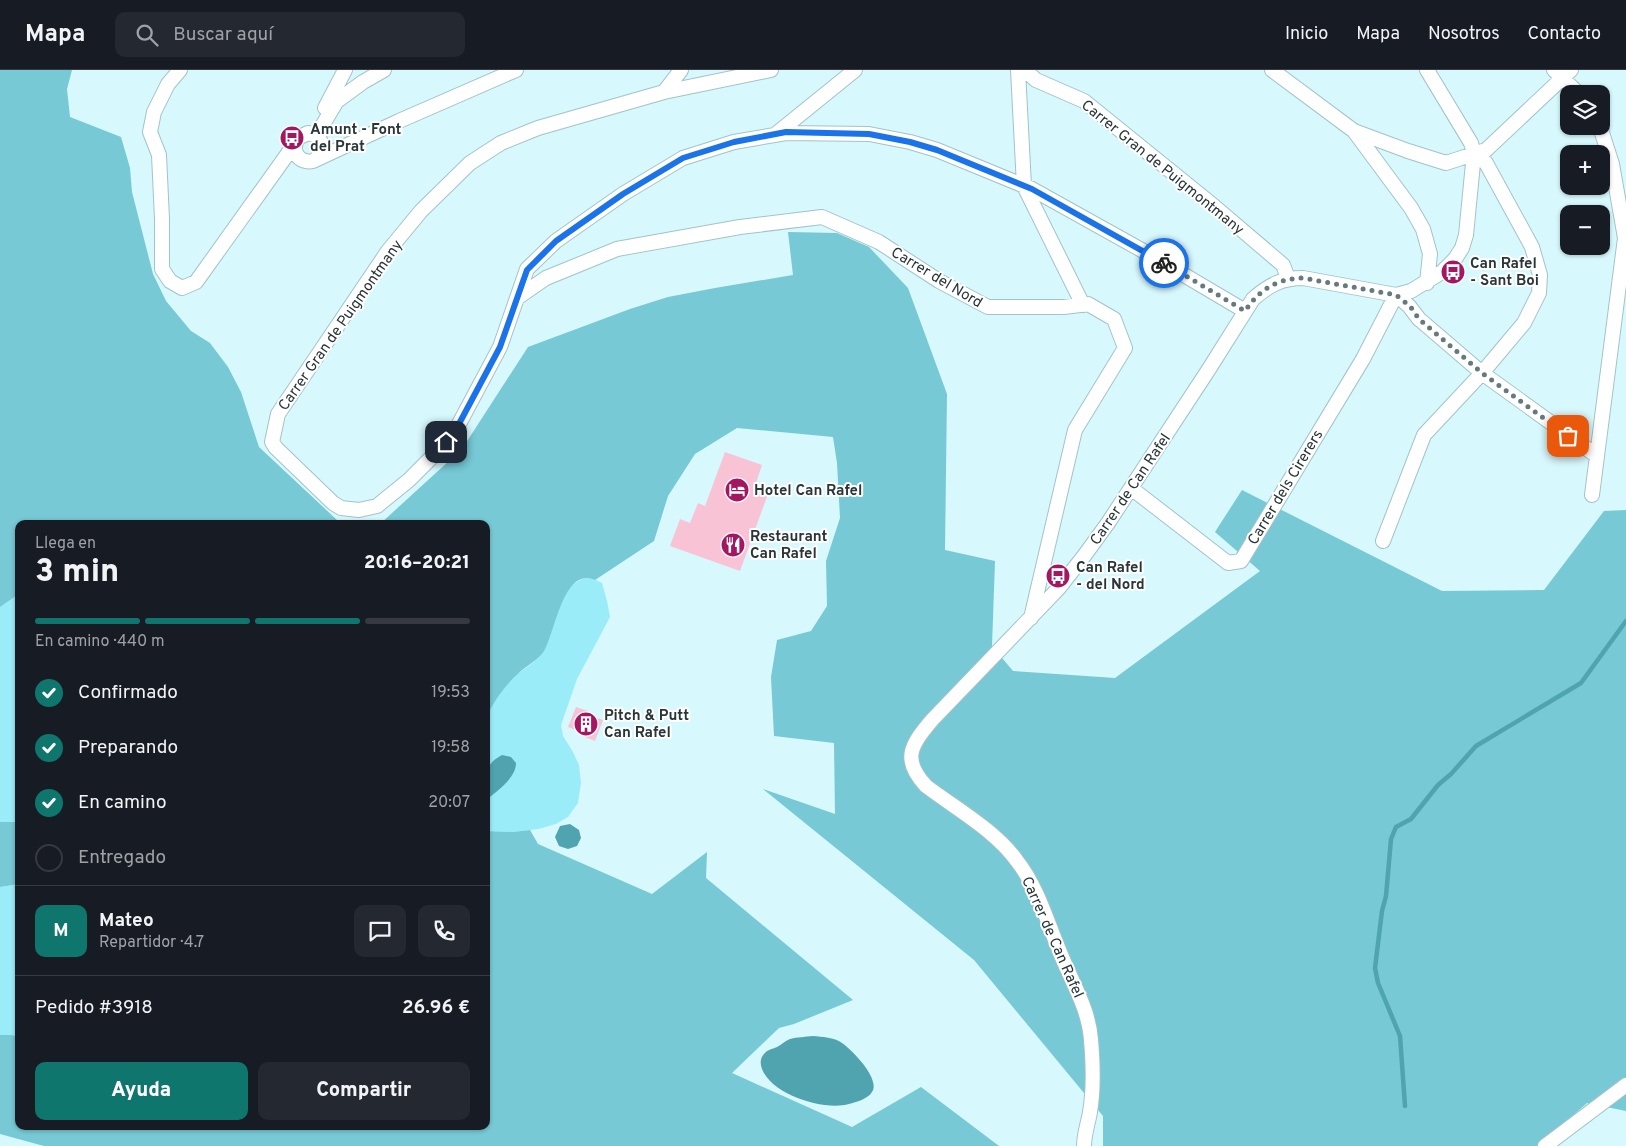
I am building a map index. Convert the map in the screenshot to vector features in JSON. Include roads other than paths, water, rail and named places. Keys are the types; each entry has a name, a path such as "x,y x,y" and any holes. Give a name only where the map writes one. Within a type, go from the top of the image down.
{"street":[{"path":"180,70 164,91 154,112 150,132 159,155 162,268 170,281 182,288 196,282 298,138 318,132 338,101 363,82 384,70"},
{"path":"294,145 295,153 301,160 311,160 322,152 318,132 345,70"},
{"path":"277,170 311,160 516,70"},
{"path":"664,92 681,70"},
{"name":"Carrer Gran de Puigmontmany","path":"517,298 500,347 452,437 409,480 377,506 359,510 341,508 333,503 272,442 278,414 388,251 421,211 470,162 501,143 538,128 664,92 771,70"},
{"path":"776,134 855,70"},
{"path":"1018,70 1024,186 1083,305"},
{"name":"Carrer Gran de Puigmontmany","path":"1025,70 1036,80 1084,101 1215,207 1283,265 1288,278"},
{"path":"1272,70 1354,131 1446,163 1486,150 1562,72 1572,85"},
{"path":"1396,295 1411,291 1426,283 1449,266 1462,248 1466,235 1474,153 1471,143 1426,70"},
{"path":"1354,131 1411,208 1423,229 1430,254 1426,283"},
{"path":"318,132 344,146"},
{"path":"517,298 527,270 556,241 623,194 683,158 734,142 786,132 869,134 910,142 937,150 1024,186 1147,253 1245,311"},
{"path":"1592,495 1626,238 1612,164 1603,135"},
{"path":"1383,541 1424,435 1482,373 1524,323 1539,293 1540,275 1532,248 1486,163 1474,153"},
{"name":"Carrer del Nord","path":"517,298 546,278 617,249 740,227 822,218 879,242 939,281 988,308 1064,308 1088,304 1114,319 1125,348 1075,430 1031,618"},
{"name":"Carrer de Can Rafel","path":"1084,1146 1092,1088 1091,1039 1087,1017 1038,898 1017,860 997,838 933,791 916,775 912,767 911,755 914,744 932,720 1058,589 1084,556 1131,488 1253,299 1263,290 1288,278 1303,278 1396,295"},
{"path":"1396,295 1410,306 1419,319 1482,373 1597,456"},
{"name":"Carrer dels Cirerers","path":"1131,488 1228,563 1240,561 1363,358 1396,295"},
{"path":"1546,1146 1626,1085"}],"waterway":[{"path":"1405,1106 1400,1036 1378,983 1375,968 1382,911 1386,896 1391,839 1396,827 1411,819 1438,785 1451,774 1476,746 1581,683 1626,621"}],"place":[{"name":"Amunt - Font del Prat","path":"292,138"},
{"name":"Can Rafel - Sant Boi","path":"1453,272"},
{"name":"Hotel Can Rafel","path":"737,490"},
{"name":"Restaurant Can Rafel","path":"733,545"},
{"name":"Can Rafel - del Nord","path":"1058,576"},
{"name":"Pitch & Putt Can Rafel","path":"586,724"}]}
